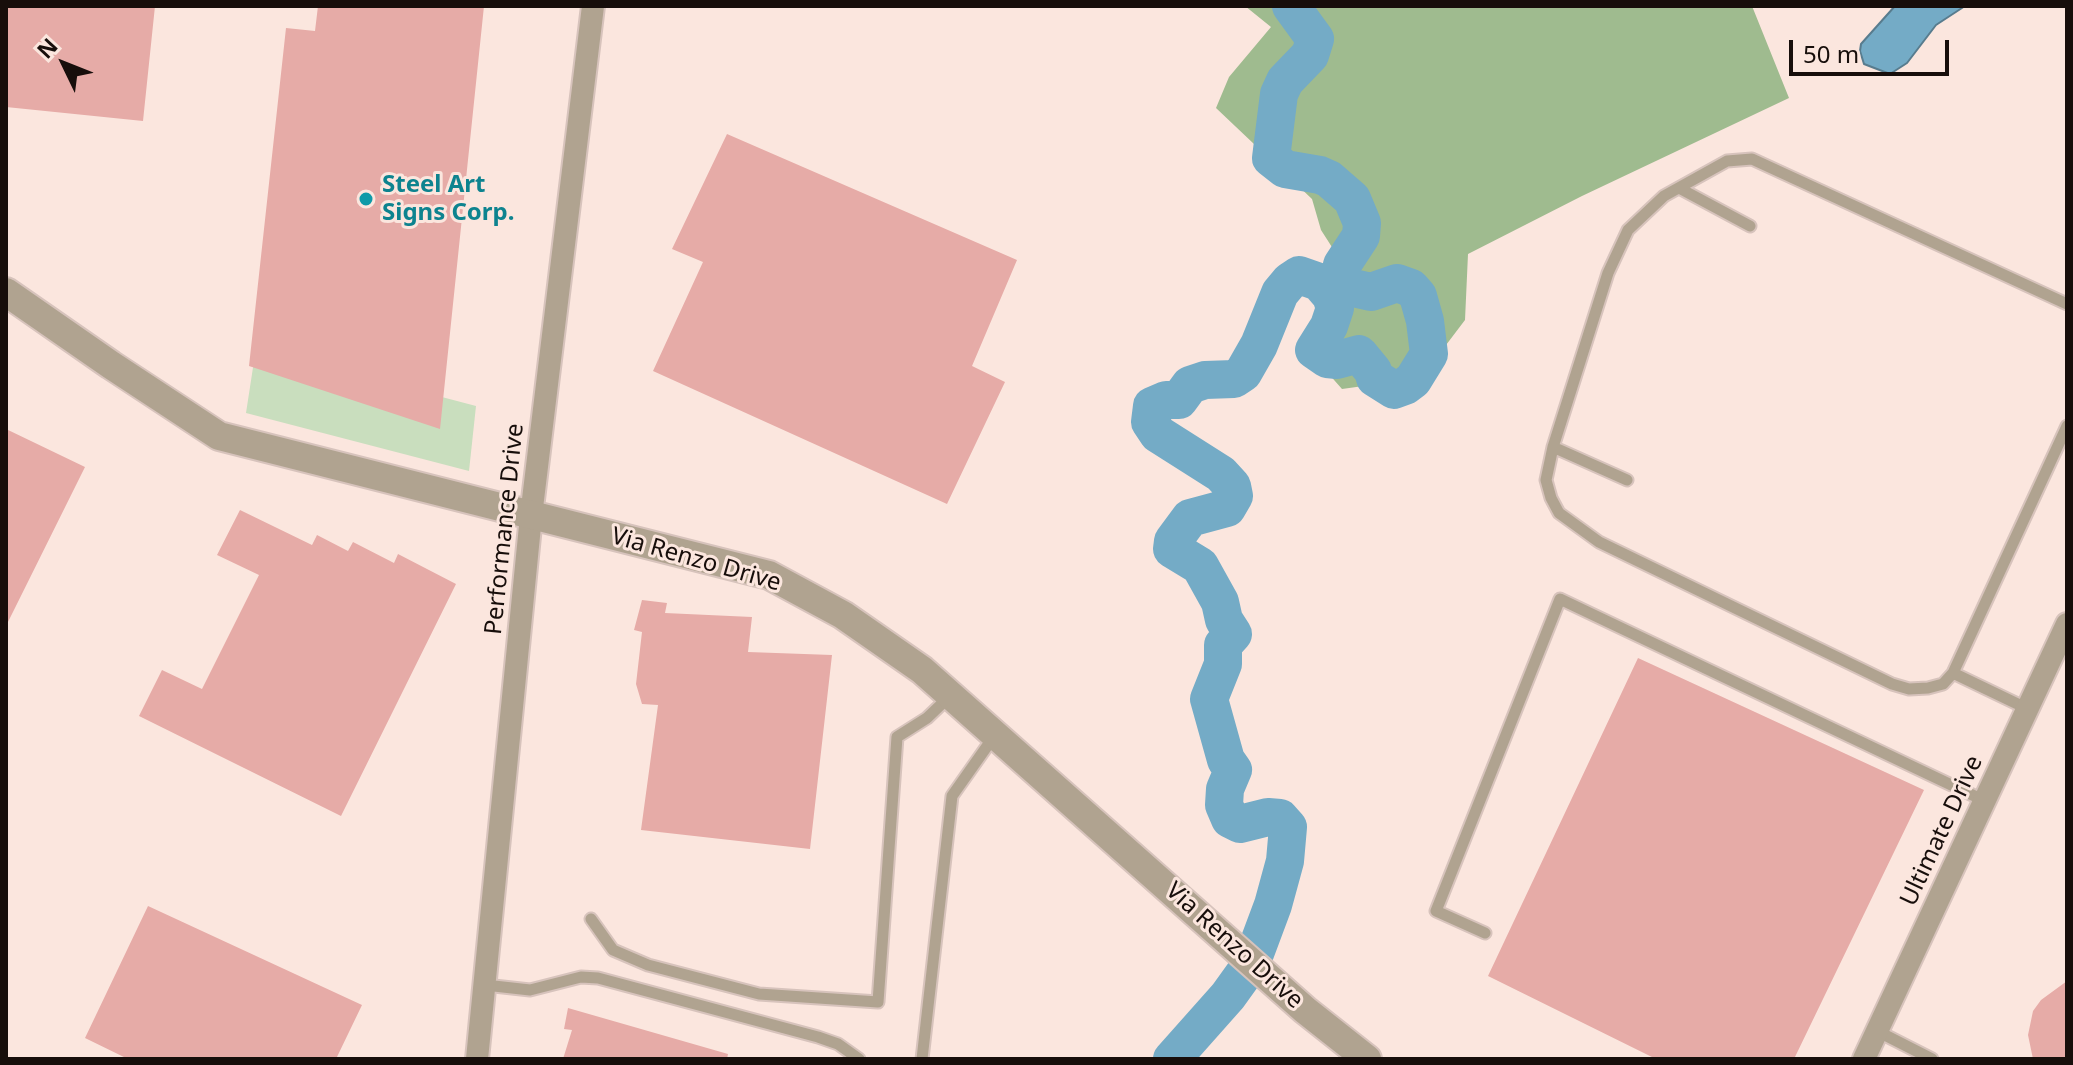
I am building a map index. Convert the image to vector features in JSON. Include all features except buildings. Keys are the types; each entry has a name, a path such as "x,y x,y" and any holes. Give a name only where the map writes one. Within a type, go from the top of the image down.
{"street":[{"name":"Performance Drive","path":"477,1059 531,516 593,6"},
{"name":"Via Renzo Drive","path":"6,292 219,436 769,575 843,615 922,670 1305,1010 1367,1059"},
{"name":"Ultimate Drive","path":"1864,1059 2067,624"}],"lane":[{"path":"2067,304 1752,159 1727,161 1647,210 1628,230 1608,273 1553,447 1546,480 1559,513 1599,542 1892,684 1909,689 1928,688 1943,684 1953,673 2067,426"},
{"path":"1679,188 1750,226"},
{"path":"1553,447 1627,480"},
{"path":"1485,933 1436,911 1560,599 1985,801"},
{"path":"1953,673 2028,709"},
{"path":"591,919 613,950 648,965 759,994 878,1002 897,737 927,718 951,695"},
{"path":"922,1059 952,796 995,735"},
{"path":"485,985 530,990 581,977 598,978 818,1037 838,1044 859,1059"},
{"path":"1877,1031 1932,1059"}],"green space":[{"path":"1245,6 1752,6 1789,98 1468,254 1465,320 1421,378 1342,389 1312,355 1315,331 1343,298 1346,269 1321,230 1312,199 1216,108 1229,77 1271,27"},
{"path":"256,348 476,406 469,471 246,413"}],"water":[{"path":"1895,6 1965,6 1936,25 1907,63 1890,74 1864,64 1860,51 1861,44"}],"waterway":[{"path":"1172,1059 1228,996 1251,964 1285,861 1288,827 1280,818 1268,817 1240,824 1230,819 1224,805 1225,789 1233,770 1226,760 1209,699 1223,664 1223,645 1233,634 1200,566 1172,549 1173,541 1190,518 1227,508 1234,496 1232,486 1221,474 1158,434 1150,422 1152,406 1166,400 1179,400 1190,385 1205,380 1234,379 1243,373 1259,345 1280,293 1299,275 1319,282 1331,296 1335,308 1329,326 1314,350 1327,359 1337,360 1359,354 1375,378 1394,390 1413,380 1429,354 1425,321 1418,296 1411,288 1397,283 1371,292 1349,287 1339,278 1342,265 1361,236 1362,223 1352,199 1329,179 1285,169 1271,158 1279,94 1285,81 1310,55 1315,39 1291,6"}],"place":[{"name":"Steel Art Signs Corp.","path":"366,199"}]}
